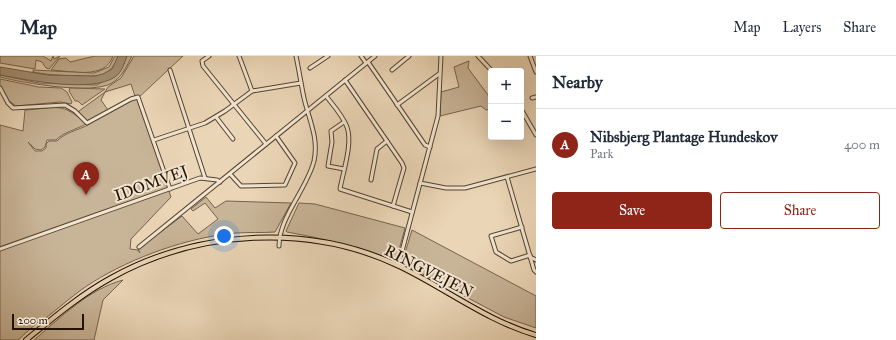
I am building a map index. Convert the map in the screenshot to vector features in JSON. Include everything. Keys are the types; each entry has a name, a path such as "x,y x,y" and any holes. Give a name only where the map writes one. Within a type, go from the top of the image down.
{"main road":[{"name":"RINGVEJEN","path":"26,340 97,286 151,259 190,247 220,241 255,237 279,237 332,244 363,253 398,266 495,318 536,335"}],"street":[{"path":"208,56 202,64 266,144"},
{"path":"239,56 252,91"},
{"path":"279,246 279,237 314,161 315,140 296,56"},
{"path":"310,68 328,56"},
{"path":"362,56 425,145 430,146"},
{"name":"IDOMVEJ","path":"139,247 375,56"},
{"path":"392,70 409,56"},
{"path":"398,266 438,116 440,56"},
{"path":"478,56 489,68"},
{"path":"530,56 536,72"},
{"path":"170,70 205,178"},
{"path":"397,105 439,74"},
{"path":"345,80 404,168 393,206"},
{"path":"154,140 216,117 252,91 301,83"},
{"path":"0,88 13,108 65,105 88,123 131,99 138,97 170,190"},
{"path":"326,96 344,122 348,131 349,142 340,189 412,212"},
{"path":"532,98 536,97"},
{"path":"524,114 536,135"},
{"path":"216,117 233,139"},
{"path":"344,122 331,131 333,138 328,166 344,169"},
{"path":"230,174 241,186 285,185 296,163 276,136"},
{"path":"371,180 377,149 387,141"},
{"path":"420,183 446,188 465,188 536,169"},
{"path":"507,177 536,272"},
{"name":"IDOMVEJ","path":"0,249 170,190 200,178 220,182"},
{"path":"522,227 491,236 496,252 511,261 530,256 536,260"}],"shaded area":[{"path":"0,56 43,56 51,61 53,56 54,59 60,56 49,69 46,68 42,62 36,60 35,69 0,63"},
{"path":"95,56 113,56 109,64 95,71 77,72 51,70 59,59 66,58 70,62"},
{"path":"115,56 118,56 116,62 110,69 102,75 97,76 68,76 33,72 33,70 94,73 109,67"},
{"path":"118,56 127,56 122,68 115,77 104,82 75,85 59,84 0,75 0,67 48,75 95,76 112,69"},
{"path":"127,56 132,56 122,74 112,83 103,86 90,88 58,87 0,77 0,75 39,83 97,85 121,70"},
{"path":"134,56 183,56 137,99 171,197 131,239 130,249 138,250 140,253 138,249 182,216 198,234 218,219 205,203 193,211 191,209 206,197 215,208 226,201 291,203 275,232 218,235 181,244 143,257 126,264 86,286 42,321 38,322 18,340 0,340 0,125 23,131 25,110 52,107 71,112 86,124 66,133 56,140 47,140 45,147 41,150 35,149 28,142 35,151 42,151 46,148 46,144 49,141 57,141 67,134 88,125 79,114 79,111 121,78","holes":["131,84 135,96 108,110 101,100 105,92"]},
{"path":"469,61 468,68 488,95 488,110 486,110 481,106 440,116 441,92 459,87 454,67"},
{"path":"0,79 39,87 61,88 67,92 72,102 71,104 60,102 16,106 9,101 0,86"},
{"path":"70,88 105,89 82,105 78,101 75,101 69,91"},
{"path":"299,203 315,204 405,228 396,261 342,244 287,232 286,231"},
{"path":"412,230 536,296 536,328 504,317 402,263"},
{"path":"123,280 103,300 94,340 34,340 87,297 110,284"}],"place":[{"name":"Nibsbjerg Plantage Hundeskov","path":"86,195"}]}
